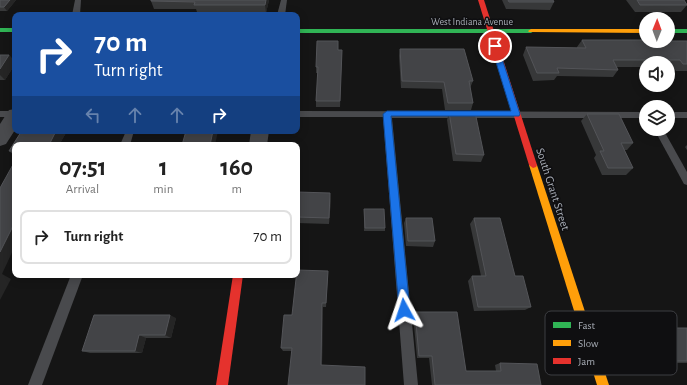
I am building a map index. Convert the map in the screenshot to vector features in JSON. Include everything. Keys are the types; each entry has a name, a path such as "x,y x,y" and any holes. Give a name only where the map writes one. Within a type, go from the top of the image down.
{"street":[{"name":"South Grant Street","path":"481,0 579,311"},
{"path":"0,30 12,30"},
{"name":"West Indiana Avenue","path":"300,31 639,32"},
{"path":"675,31 687,31"},
{"path":"0,139 12,119"},
{"path":"222,385 238,278"},
{"name":"South Grant Street","path":"600,375 603,385"}],"lane":[{"path":"76,12 78,0"},
{"path":"282,12 284,0"},
{"path":"0,114 12,114"},
{"path":"300,114 639,115"},
{"path":"387,114 411,385"},
{"path":"675,115 687,115"},
{"path":"662,136 687,180"},
{"path":"35,385 76,278"}],"building":[{"path":"0,0 10,0 4,7 0,7"},
{"path":"151,0 266,0 265,5 194,5 195,2"},
{"path":"508,0 553,0 554,2 509,2"},
{"path":"637,0 684,0 687,5 640,5"},
{"path":"582,40 639,40 639,48 675,48 675,41 687,41 687,64 683,64 680,60 675,60 675,56 639,56 639,60 613,60 618,70 557,68 559,73 537,73 526,47 586,48"},
{"path":"317,41 338,41 338,50 342,50 340,101 316,101 318,67 316,67"},
{"path":"400,49 464,49 473,81 469,81 473,103 448,103 444,82 402,81"},
{"path":"0,55 9,55 0,69"},
{"path":"449,112 475,112 484,155 456,154"},
{"path":"587,114 619,114 633,143 621,143 633,168 608,168 600,151 604,151"},
{"path":"20,134 54,134 50,142 15,142"},
{"path":"185,134 212,134 211,142 183,142"},
{"path":"12,166 12,228 0,252 0,188"},
{"path":"300,192 330,193 329,218 300,217"},
{"path":"364,209 384,209 385,228 365,228"},
{"path":"406,218 432,218 435,241 408,241"},
{"path":"474,218 500,218 515,276 523,276 531,307 478,307 472,276 486,276"},
{"path":"300,270 328,271 326,303 322,303 321,365 365,367 365,385 288,385 292,348 281,348 284,315 292,315 296,278 300,278"},
{"path":"415,312 457,312 466,371 501,371 500,363 537,364 541,385 435,385 432,356 419,356"},
{"path":"94,315 170,315 165,335 139,335 135,351 82,351"},
{"path":"677,328 687,328 687,361 677,361"}],"traffic: fast":[{"path":"0,30 12,30"},
{"path":"300,31 531,31"},
{"path":"675,31 687,31"}],"traffic: slow":[{"path":"531,31 639,31"},
{"path":"533,165 579,311"},
{"path":"600,375 603,385"}],"traffic: jam":[{"path":"481,0 533,165"},
{"path":"222,385 238,278"}],"route":[{"path":"404,310 387,114 516,114 495,46"}]}
